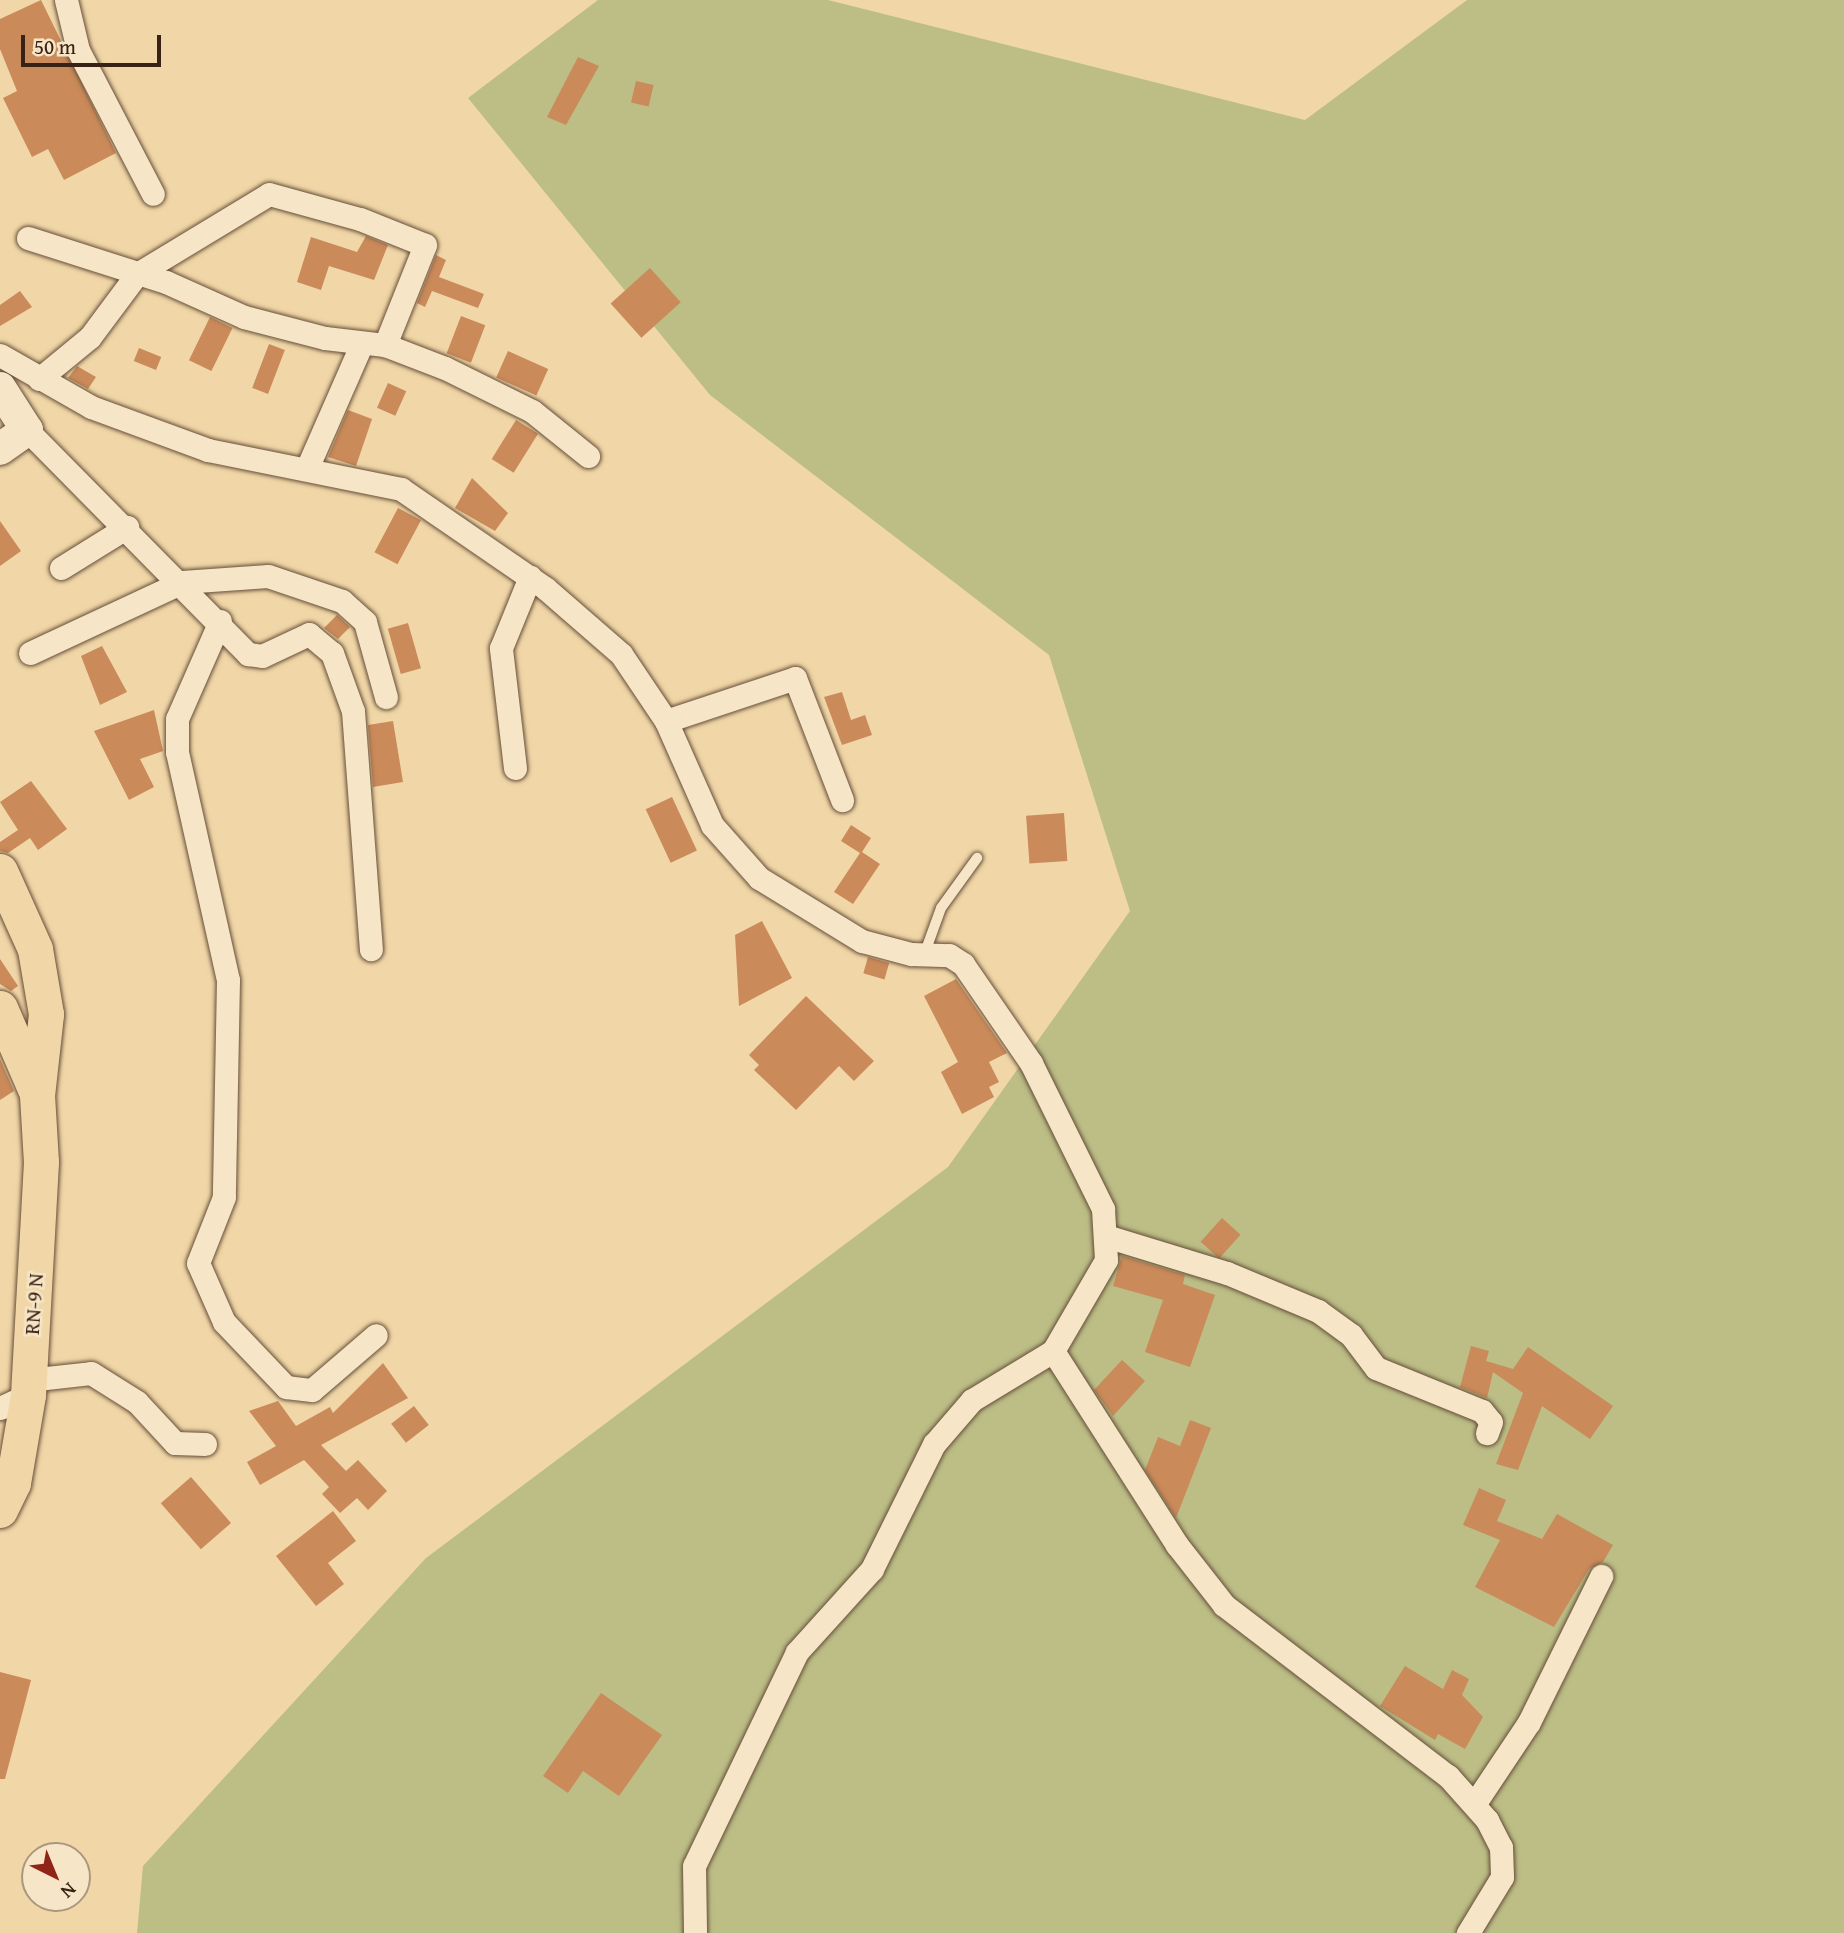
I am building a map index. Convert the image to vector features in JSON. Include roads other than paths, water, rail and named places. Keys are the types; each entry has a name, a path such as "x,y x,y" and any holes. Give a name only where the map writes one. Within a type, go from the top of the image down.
{"main road":[{"path":"0,388 27,430 0,449"},
{"path":"0,871 35,949 46,1014 37,1095"},
{"path":"0,1008 37,1095"},
{"name":"RN-9 N","path":"0,1510 13,1483 41,1162 37,1095"}],"street":[{"path":"66,0 78,50 153,194"},
{"path":"39,379 90,337 136,274 269,194 360,219 425,245 385,345"},
{"path":"28,238 136,274 244,317 361,345 385,345 532,411 588,456"},
{"path":"308,466 361,345"},
{"path":"0,355 91,407 208,450 308,466 401,489 530,577 621,654 666,721 712,825 759,878 831,928 879,947 956,958 990,998 1031,1063 1102,1209 1109,1237 1101,1270 1053,1351 993,1384 934,1444 872,1569 797,1651 694,1866 695,1933"},
{"path":"27,430 182,582 251,656 309,634 324,641 339,666 353,711 371,949"},
{"path":"61,569 127,527"},
{"path":"30,653 182,582 268,576 342,601 372,637 386,697"},
{"path":"515,768 501,649 530,577"},
{"path":"219,621 177,719 177,752 228,980 224,1197 198,1263 224,1322 286,1387 312,1390 376,1335"},
{"path":"666,721 795,678 842,800"},
{"path":"1109,1237 1227,1273 1318,1311 1351,1335 1376,1368 1482,1411 1491,1422 1487,1433"},
{"path":"1053,1351 1184,1556 1224,1605 1475,1803 1498,1838 1503,1867 1494,1896 1468,1933"},
{"path":"19,1394 91,1373 137,1402 175,1443 205,1444"},
{"path":"1475,1803 1529,1722 1601,1576"}],"lane":[{"path":"925,955 941,908 977,858"}]}
